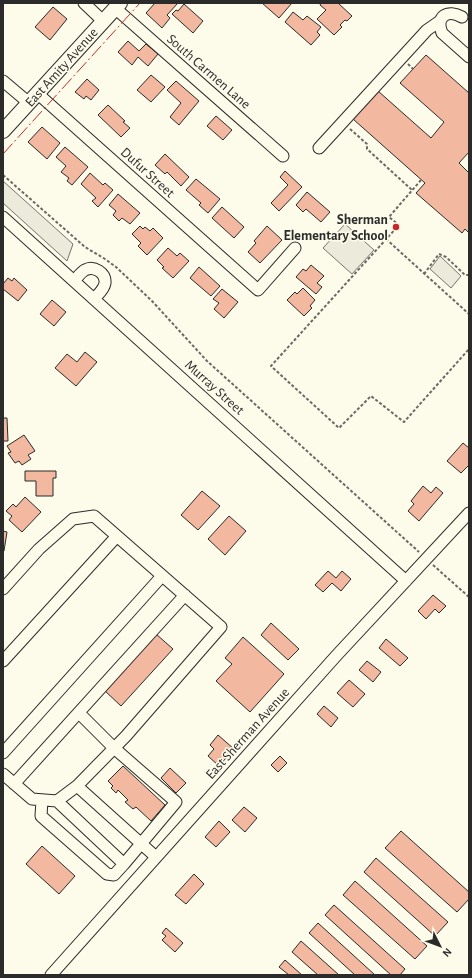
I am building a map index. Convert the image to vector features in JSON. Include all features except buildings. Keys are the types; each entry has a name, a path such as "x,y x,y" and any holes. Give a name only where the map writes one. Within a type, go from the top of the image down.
{"main road":[{"name":"East Amity Avenue","path":"3,131 117,5"}],"street":[{"path":"84,3 103,21"},
{"name":"South Carmen Lane","path":"117,5 282,156"},
{"path":"319,148 427,30 450,12 462,17"},
{"path":"440,21 442,33 469,57"},
{"name":"Dufur Street","path":"3,80 33,98 258,290 295,248"},
{"name":"Murray Street","path":"3,217 406,581"},
{"path":"74,281 84,270 92,268 100,272 105,284 94,299"},
{"name":"East Sherman Avenue","path":"51,975 336,656 469,513"},
{"path":"3,589 39,549 73,519 94,516 221,627 126,736 77,786 57,801"},
{"path":"3,661 116,536"},
{"path":"3,753 162,576"},
{"path":"124,864 57,801 32,799 7,779 79,713 185,596"},
{"path":"42,800 41,816 107,874 114,875 176,802 114,748 79,713"},
{"path":"77,786 156,857"}],"path":[{"path":"343,122 367,144 367,149 412,190"},
{"path":"3,175 85,247 116,267 163,312 207,361 469,597"},
{"path":"421,180 389,217 399,225 271,366 338,428 371,396 404,422 469,350"},
{"path":"386,239 469,314"},
{"path":"424,274 439,254 446,257 465,275 469,275"}],"shaded area":[{"path":"3,181 73,244 67,261 3,203"},
{"path":"345,224 374,250 352,274 323,248"},
{"path":"440,256 461,276 451,288 430,269"}],"power":[{"path":"3,154 140,3"}],"place":[{"name":"Sherman Elementary School","path":"396,227"}]}
